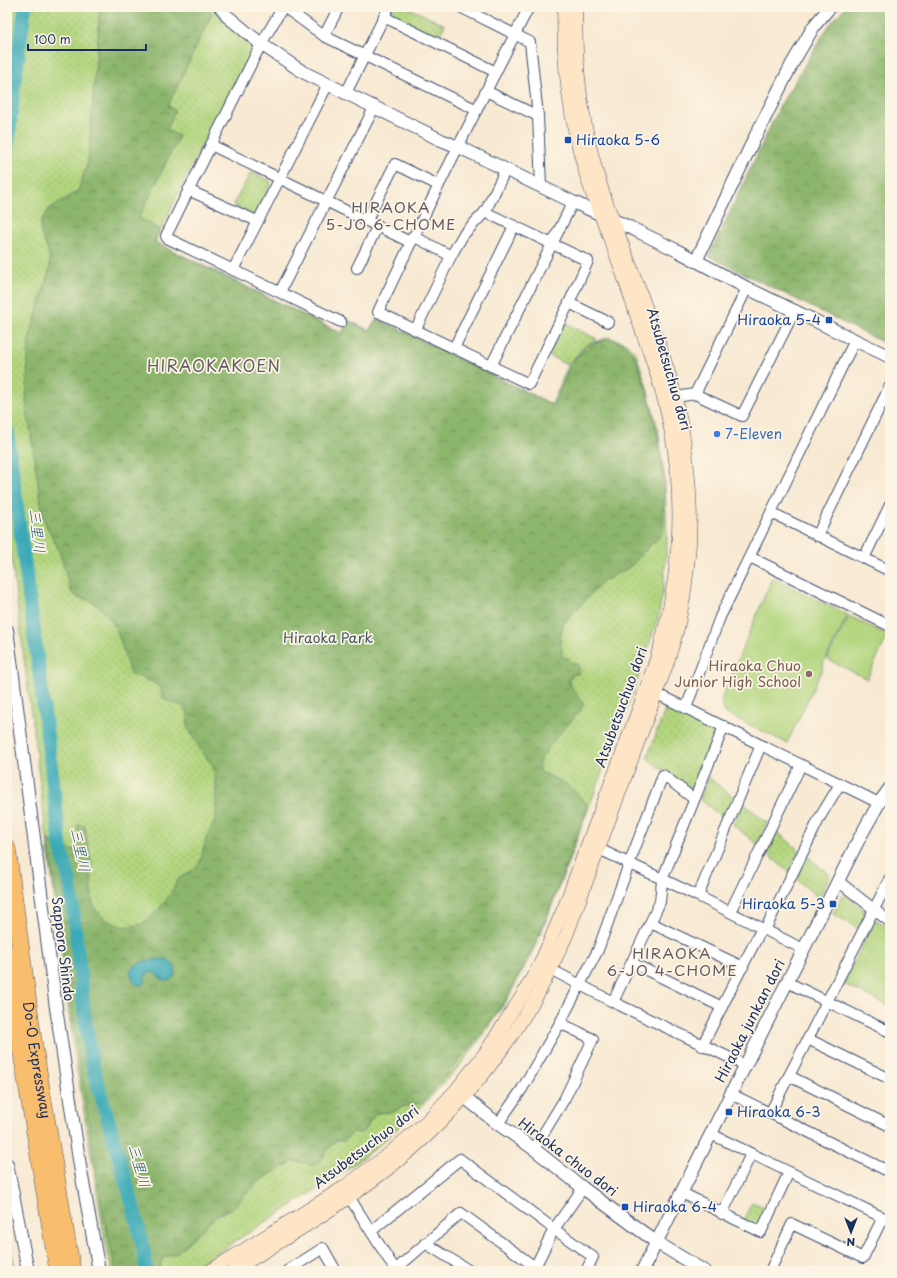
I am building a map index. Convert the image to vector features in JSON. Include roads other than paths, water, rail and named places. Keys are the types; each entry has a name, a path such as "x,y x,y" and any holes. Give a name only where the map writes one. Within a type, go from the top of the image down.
{"highway":[{"name":"Do-O Expressway","path":"7,848 34,1048 72,1271"},
{"name":"Do-O Expressway","path":"7,952 20,1042 58,1271"}],"main road":[{"name":"Atsubetsuchuo dori","path":"210,1271 395,1164 421,1141 517,1027 535,998 567,934 599,849 651,691 675,578 679,515 677,475 670,424 657,375 610,237 593,196 580,153 571,113 565,64 564,7"},
{"name":"Atsubetsuchuo dori","path":"460,1094 522,996 540,964 566,903 651,691 667,664 679,624 689,556 691,517 689,474 681,420 676,397 663,354 625,250 612,219 592,156 584,118 576,45 576,7"},
{"name":"Atsubetsuchuo dori","path":"233,1271 346,1192"}],"street":[{"path":"341,322 167,238 166,236 261,44 284,7 324,36 477,110"},
{"path":"324,36 339,7"},
{"path":"346,93 389,7"},
{"path":"460,7 530,42 538,116 541,186"},
{"path":"485,212 588,261 529,384 378,312 438,185 529,7"},
{"path":"696,261 792,64 814,26 830,7"},
{"path":"223,12 261,44 303,72 375,106 434,137 459,146 572,202 612,219 747,288 890,357"},
{"path":"384,17 496,72"},
{"path":"234,270 257,221 328,84"},
{"path":"486,91 538,116"},
{"path":"280,292 375,106"},
{"path":"211,145 378,226 451,256"},
{"path":"367,220 394,164 438,185"},
{"path":"416,329 451,256 463,235 485,212 506,169"},
{"path":"188,190 257,221"},
{"path":"491,366 572,202"},
{"path":"357,268 378,226"},
{"path":"454,348 514,226"},
{"path":"695,394 747,288"},
{"path":"569,303 608,322"},
{"path":"676,397 695,394 742,416 794,310"},
{"path":"686,708 720,617 855,340"},
{"path":"817,536 890,386"},
{"path":"864,558 890,505"},
{"path":"772,513 890,571"},
{"path":"750,557 890,626"},
{"name":"Sapporo Shindo","path":"7,630 56,1008 80,1166 99,1271"},
{"path":"651,691 879,803"},
{"path":"613,1002 660,902 662,880 724,726"},
{"path":"698,896 761,744"},
{"path":"730,912 801,765"},
{"path":"498,1124 522,1089 560,1023 598,950 663,775 694,799"},
{"path":"702,1046 764,929 820,818 840,784"},
{"name":"Hiraoka junkan dori","path":"642,1271 838,880 879,803 890,788"},
{"path":"599,849 698,896 803,949"},
{"path":"770,1113 890,878"},
{"path":"838,880 890,922"},
{"path":"651,923 743,967"},
{"path":"632,963 722,1007"},
{"path":"550,969 702,1046 745,1065"},
{"path":"787,982 890,1032"},
{"path":"534,1149 565,1098 592,1039 560,1023"},
{"path":"808,1039 890,1079"},
{"path":"789,1076 890,1126"},
{"name":"Hiraoka chuo dori","path":"460,1094 656,1242 704,1271"},
{"path":"730,1094 890,1172"},
{"path":"711,1134 887,1219 863,1258 792,1224 770,1271"},
{"path":"722,1214 751,1154"},
{"path":"371,1231 460,1159 554,1230 593,1257 586,1271"},
{"path":"7,1164 28,1271"},
{"path":"682,1193 761,1232 789,1172"},
{"path":"346,1192 396,1270 425,1242 461,1212 534,1269 554,1230 583,1188"},
{"path":"425,1242 470,1271"},
{"path":"286,1271 323,1248 336,1271"}],"water":[{"path":"158,959 169,960 175,968 175,974 171,980 167,981 161,979 153,972 145,975 145,983 142,985 134,982 130,970 142,962"}],"waterway":[{"name":"三里川","path":"7,154 14,85 25,7"},
{"name":"三里川","path":"7,431 61,849 70,882 85,1019 92,1064 131,1199 142,1242 147,1271"}],"place":[{"name":"Hiraoka 5-6","path":"568,140"},
{"name":"Hiraoka 5-4","path":"829,320"},
{"name":"7-Eleven","path":"717,434"},
{"name":"Hiraoka Chuo Junior High School","path":"809,674"},
{"name":"Hiraoka 5-3","path":"833,904"},
{"name":"Hiraoka 6-3","path":"729,1112"},
{"name":"Hiraoka 6-4","path":"625,1207"}],"district":[{"name":"HIRAOKA 5-JO 6-CHOME","path":"391,216"},
{"name":"HIRAOKAKOEN","path":"214,366"},
{"name":"HIRAOKA 6-JO 4-CHOME","path":"672,962"}],"park label":[{"name":"Hiraoka Park","path":"328,638"}]}
